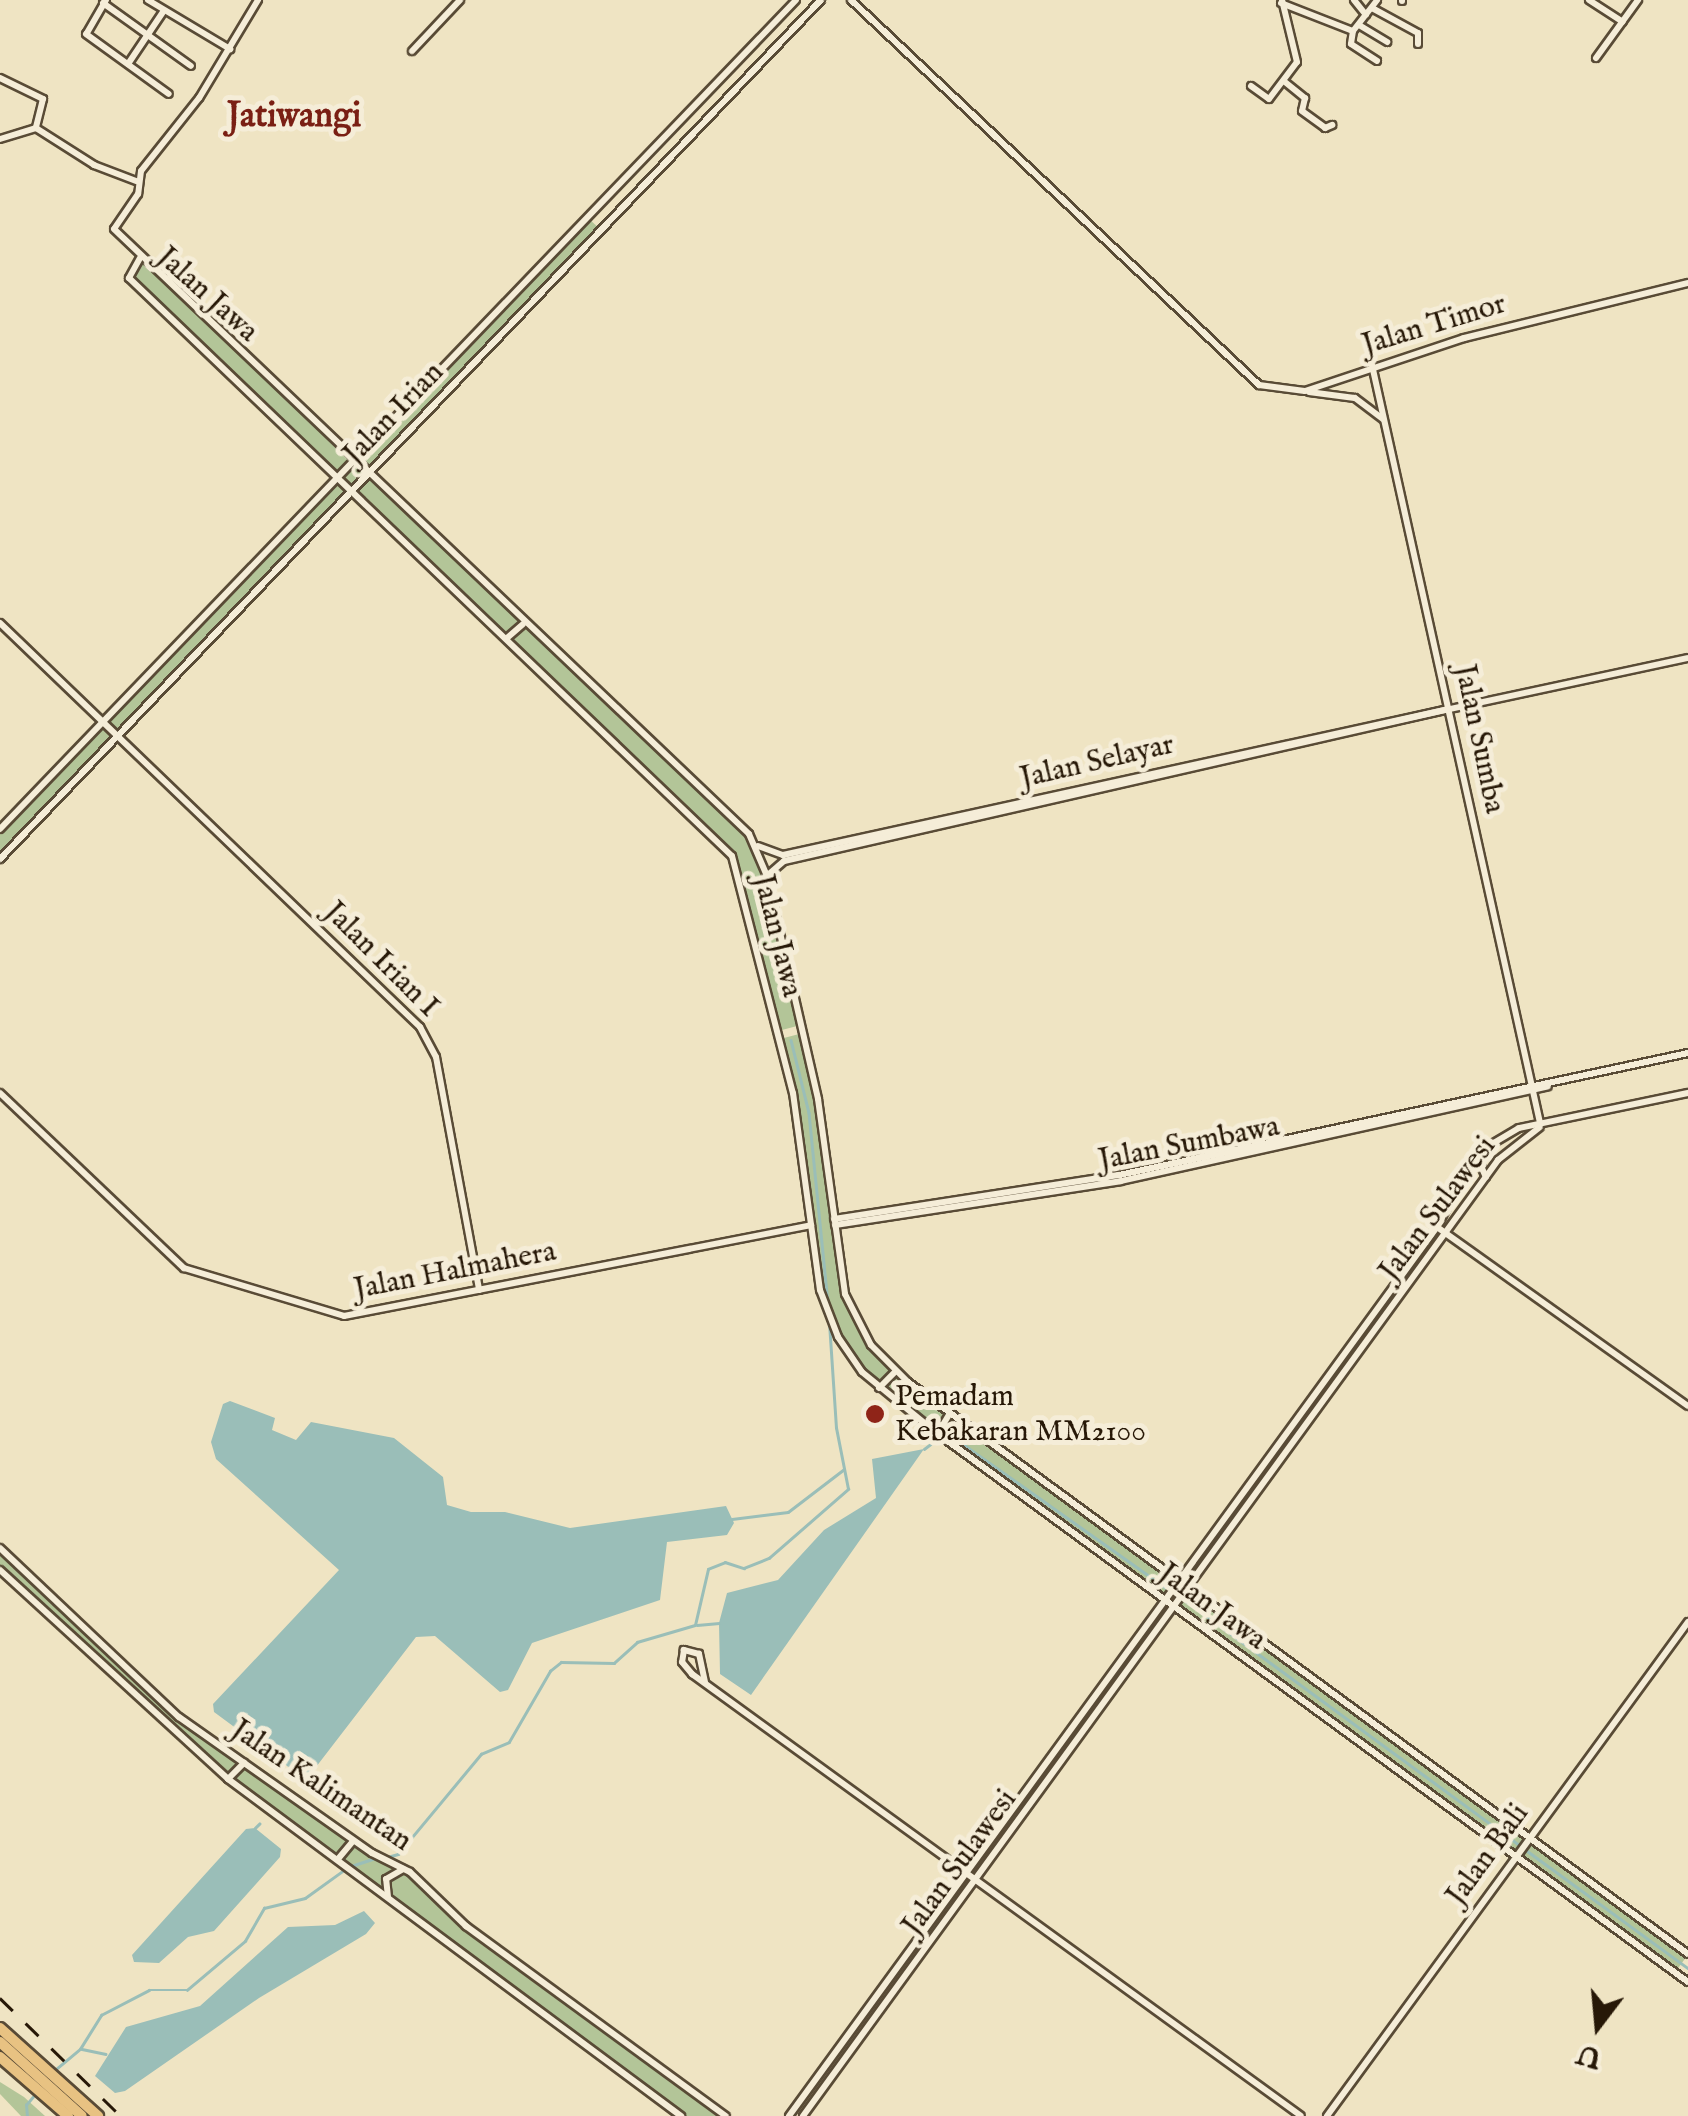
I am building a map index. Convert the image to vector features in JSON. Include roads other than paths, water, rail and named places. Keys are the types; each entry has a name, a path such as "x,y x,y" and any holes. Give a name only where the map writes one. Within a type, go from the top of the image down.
{"highway":[{"path":"0,2028 98,2116"},
{"path":"0,2042 75,2116"},
{"path":"0,2054 75,2116"},
{"path":"0,2054 50,2101 75,2116"}],"street":[{"path":"148,0 230,49"},
{"path":"140,258 114,229 138,194 136,181 230,49 258,0"},
{"path":"412,51 460,0"},
{"name":"Jalan Irian","path":"0,829 796,0"},
{"name":"Jalan Irian","path":"0,859 821,0"},
{"name":"Jalan Timor","path":"851,0 1250,382 1305,391 1372,365 1688,283"},
{"path":"1355,0 1366,15"},
{"path":"1589,0 1623,22"},
{"path":"1596,58 1638,0"},
{"path":"169,94 86,34 104,2 190,66"},
{"path":"1281,2 1387,42"},
{"path":"1251,86 1269,98 1285,82 1299,51 1281,2"},
{"path":"1377,61 1352,44 1356,28 1374,4 1418,33 1418,44"},
{"path":"128,64 164,12"},
{"path":"0,78 43,99 36,128"},
{"path":"1285,82 1305,98 1302,111 1325,128 1332,124"},
{"path":"0,139 36,128 94,165 136,181"},
{"path":"588,218 601,230"},
{"name":"Jalan Jawa","path":"1688,1954 1177,1583 895,1372 850,1307 818,1099 767,876 756,846 140,258 130,278 732,856 793,1094 811,1225 830,1321 879,1388 1688,1982"},
{"name":"Jalan Sumba","path":"1372,365 1540,1123"},
{"path":"1305,391 1355,398 1384,420"},
{"name":"Jalan Irian I","path":"0,623 426,1036 454,1142 479,1290"},
{"path":"507,638 523,624"},
{"name":"Jalan Selayar","path":"767,876 779,863 868,838 1688,658"},
{"name":"Jalan Selayar","path":"756,846 779,856 806,853"},
{"name":"Jalan Sumbawa","path":"834,1222 999,1204 1688,1054"},
{"name":"Jalan Halmahera","path":"0,1093 170,1257 196,1274 344,1316 811,1225"},
{"path":"1551,1122 1688,1093"},
{"name":"Jalan Sulawesi","path":"789,2116 1437,1226 1466,1166 1488,1143 1551,1122"},
{"name":"Jalan Sulawesi","path":"803,2116 1486,1177 1514,1142 1551,1122"},
{"path":"1466,1166 1481,1166 1486,1177"},
{"path":"1437,1226 1688,1406"},
{"path":"879,1388 895,1372"},
{"path":"938,1434 950,1413"},
{"name":"Jalan Kalimantan","path":"0,1548 178,1718 372,1853 403,1869 466,1926 726,2116"},
{"name":"Jalan Kalimantan","path":"0,1570 228,1778 681,2116"},
{"name":"Jalan Bali","path":"1327,2116 1688,1622"},
{"path":"706,1682 699,1654 684,1650 686,1669 1300,2116"},
{"path":"228,1778 244,1762"},
{"path":"341,1862 353,1840"},
{"path":"389,1898 386,1880 403,1869"}],"water":[{"path":"230,1401 275,1418 272,1430 296,1440 311,1422 394,1438 443,1477 447,1505 471,1512 505,1512 570,1528 726,1506 734,1523 727,1535 667,1542 660,1600 532,1643 508,1690 500,1692 435,1636 416,1637 306,1780 214,1712 213,1704 339,1570 216,1459 211,1442 223,1404"},
{"path":"924,1449 751,1695 720,1674 719,1623 727,1593 778,1580 824,1530 876,1498 872,1459"},
{"path":"255,1828 281,1849 280,1857 214,1931 188,1937 159,1963 134,1962 132,1955 246,1829"},
{"path":"364,1911 375,1923 366,1934 259,1998 125,2091 115,2093 95,2076 126,2027 200,2006 288,1927 335,1925"}],"waterway":[{"path":"791,1040 809,1113 828,1303"},
{"path":"384,1858 398,1854 481,1754 509,1742 550,1671 561,1662 614,1663 637,1642 695,1625 708,1569 725,1562 744,1568 769,1558 848,1489 836,1428 829,1323"},
{"path":"946,1432 1168,1589"},
{"path":"924,1449 936,1440"},
{"path":"732,1519 788,1512 843,1470"},
{"path":"1175,1593 1519,1845"},
{"path":"697,1625 719,1623"},
{"path":"255,1828 259,1824"},
{"path":"1526,1850 1688,1968"},
{"path":"351,1866 376,1858"},
{"path":"55,2070 80,2049 101,2015 149,1990 187,1990 245,1941 264,1908 305,1898 344,1870"},
{"path":"82,2049 105,2054"},
{"path":"27,2116 26,2105 37,2092"}],"railway":[{"path":"0,1998 121,2116"}],"place":[{"name":"Pemadam Kebakaran MM2100","path":"875,1414"}],"district":[{"name":"Jatiwangi","path":"294,117"}]}
